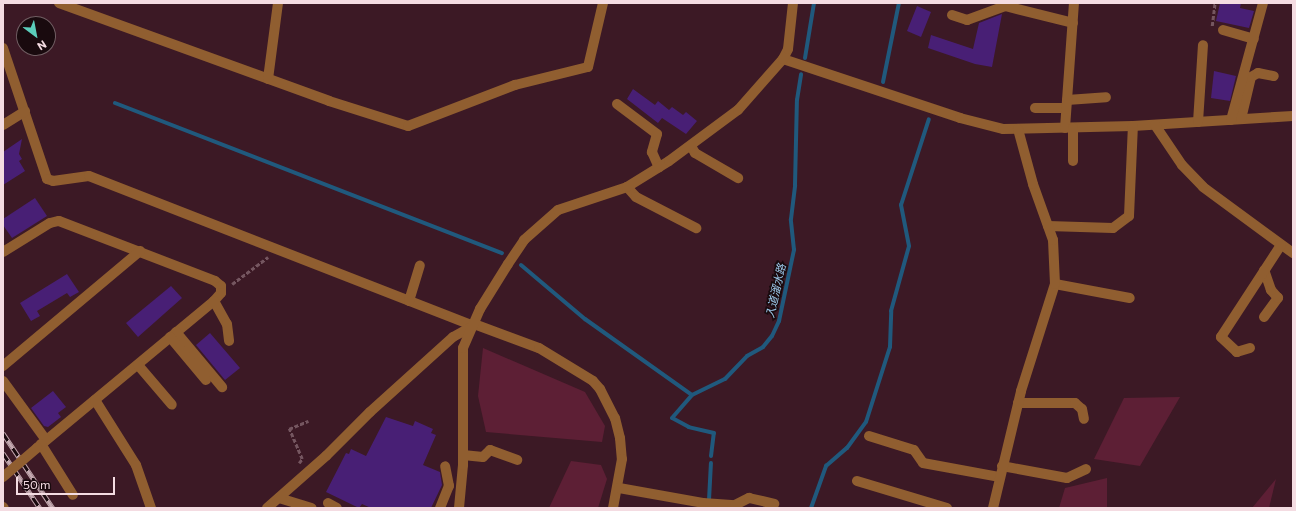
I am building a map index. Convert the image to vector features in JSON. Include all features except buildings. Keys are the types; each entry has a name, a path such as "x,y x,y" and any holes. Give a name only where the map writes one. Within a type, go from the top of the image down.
{"street":[{"path":"59,3 372,116 408,126 516,85 588,67 603,3"},
{"path":"268,79 278,3"},
{"path":"459,508 463,455 463,348 483,304 508,264 524,240 541,222 558,210 582,200 627,187 659,168 691,146 738,110 784,59 788,49 793,3"},
{"path":"1073,161 1066,104 1074,3"},
{"path":"1236,120 1263,3"},
{"path":"952,15 968,20 1005,6 1072,23"},
{"path":"1223,30 1254,39"},
{"path":"1198,122 1203,45"},
{"path":"3,48 47,179 53,181 89,176 409,301 539,348 594,381 600,389 615,418 620,438 622,459 619,488 615,507"},
{"path":"784,59 960,118 1003,129 1133,126 1293,116"},
{"path":"1236,120 1251,77 1258,73 1274,76"},
{"path":"1035,108 1106,97"},
{"path":"617,104 657,134 652,152 659,168"},
{"path":"3,125 25,111"},
{"path":"1154,125 1182,165 1203,187 1293,253"},
{"path":"1048,226 1113,228 1129,216 1133,126"},
{"path":"993,508 999,477 1018,403 1055,284 1055,253 1048,226 1033,184 1018,129"},
{"path":"691,146 695,153 738,178"},
{"path":"627,187 636,197 696,228"},
{"path":"3,252 50,223 59,221 216,281 221,286 217,297 3,476"},
{"path":"1250,348 1237,352 1221,337 1281,244"},
{"path":"3,366 140,251"},
{"path":"409,301 420,266"},
{"path":"1264,270 1271,290 1278,298 1264,317"},
{"path":"1055,284 1130,298"},
{"path":"217,297 227,324 229,341"},
{"path":"266,508 296,483 453,337 473,325"},
{"path":"173,335 206,380"},
{"path":"173,335 222,386"},
{"path":"138,364 172,405"},
{"path":"3,381 73,495"},
{"path":"95,400 136,465 151,508"},
{"path":"1018,403 1075,403 1082,409 1084,419"},
{"path":"869,436 914,450 923,463 999,477"},
{"path":"463,455 483,457 490,450 517,460"},
{"path":"440,508 449,486 445,466"},
{"path":"1002,466 1067,478 1086,469"},
{"path":"857,480 947,508"},
{"path":"619,488 708,503 735,505 749,498 774,504"},
{"path":"279,498 311,508"},
{"path":"328,503 337,508"}],"path":[{"path":"1212,20 1215,3"},
{"path":"217,297 265,259"},
{"path":"296,483 292,476 302,459 289,429 308,421"}],"shaded area":[{"path":"483,348 585,392 605,426 602,442 486,432 478,396"},
{"path":"1180,397 1140,466 1094,459 1124,398"},
{"path":"571,461 601,465 607,479 598,508 549,508"},
{"path":"1107,478 1107,508 1059,508 1065,488"},
{"path":"1276,479 1269,508 1252,508"}],"waterway":[{"name":"入道溜水路","path":"805,58 814,3"},
{"path":"883,82 899,3"},
{"name":"入道溜水路","path":"711,456 714,433 689,427 672,418 692,395 725,379 747,356 763,347 772,336 779,321 794,250 791,219 795,185 797,100 801,74"},
{"path":"115,103 502,253"},
{"path":"811,508 826,466 847,448 866,422 890,347 891,311 909,246 901,205 929,119"},
{"path":"521,265 585,319 692,395"},
{"name":"入道溜水路","path":"709,500 711,463"}],"railway":[{"path":"3,433 53,508"},
{"path":"3,453 40,508"}]}
